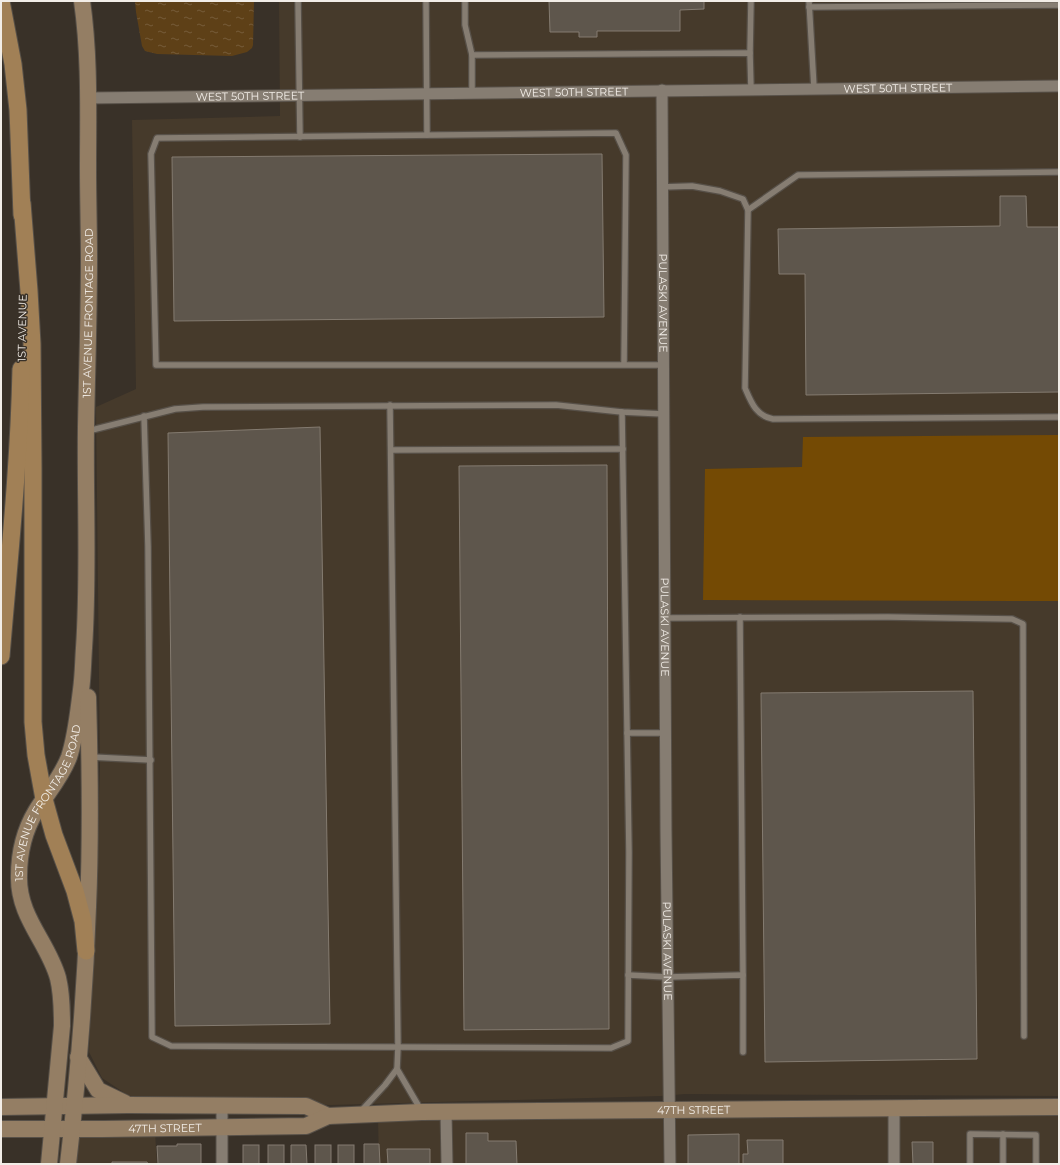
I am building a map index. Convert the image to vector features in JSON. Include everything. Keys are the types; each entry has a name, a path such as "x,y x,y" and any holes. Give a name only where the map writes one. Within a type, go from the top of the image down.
{"main road":[{"name":"1ST AVENUE","path":"1,2 13,64 18,110 23,268 20,413 1,656"},
{"path":"22,204 32,344 33,722 36,755 44,799 54,835 76,892 83,921 86,951"}],"street":[{"name":"1ST AVENUE FRONTAGE ROAD","path":"68,1164 86,951 90,757 86,626 86,432 89,260 88,52 82,1"},
{"name":"WEST 50TH STREET","path":"88,98 1059,86"},
{"name":"PULASKI AVENUE","path":"662,90 665,733 670,1164"},
{"name":"1ST AVENUE FRONTAGE ROAD","path":"49,1164 51,1128 62,1026 62,1003 58,979 51,960 26,914 20,897 18,878 23,841 28,827 36,811 59,778 68,758 75,734 82,686 86,626"},
{"path":"78,1057 98,1090 128,1104"},
{"name":"47TH STREET","path":"1,1107 128,1104 306,1106 328,1116"},
{"path":"222,1106 222,1164"},
{"name":"47TH STREET","path":"1,1129 306,1126 328,1116 422,1112 1059,1107"},
{"path":"894,1108 894,1164"},
{"path":"446,1112 446,1164"}],"lane":[{"path":"298,1 300,137"},
{"path":"426,1 427,135"},
{"path":"465,1 465,25 472,55 472,93"},
{"path":"751,1 751,89"},
{"path":"814,88 809,4 1059,5"},
{"path":"472,55 750,53"},
{"path":"624,365 626,155 616,133 157,138 151,154 156,366 663,365"},
{"path":"748,210 798,175 1059,172"},
{"path":"662,187 692,186 720,191 743,199 748,210 745,388 753,406 764,417 773,419 1059,417"},
{"path":"390,405 398,1047 397,1069 422,1112"},
{"path":"86,432 175,409 203,407 556,405 622,412 664,414"},
{"path":"144,416 148,546 151,760 152,1037 171,1046 611,1048 628,1041 629,852 622,412"},
{"path":"391,450 623,449"},
{"path":"740,617 743,1052"},
{"path":"665,618 888,617 1012,619 1023,624 1024,1036"},
{"path":"627,733 665,733"},
{"path":"90,757 151,760"},
{"path":"628,975 668,977 743,975"},
{"path":"358,1115 397,1069"},
{"path":"970,1164 970,1134 1036,1135 1036,1164"},
{"path":"1003,1134 1003,1164"}],"shaded area":[{"path":"279,1 1059,1 1059,1096 685,1094 661,1096 330,1105 129,1096 102,1078 89,1052 100,768 96,407 136,389 132,120 280,116"},
{"path":"1059,435 1059,601 703,600 705,469 802,467 803,437"},
{"path":"1059,1111 1059,1164 674,1164 673,1114"},
{"path":"667,1114 667,1164 379,1164 378,1118"},
{"path":"75,1132 155,1132 157,1164 72,1164"}],"water":[{"path":"135,1 254,1 252,48 247,52 232,56 157,54 145,51 142,46"}],"building":[{"path":"549,1 704,1 704,9 680,10 680,31 597,31 597,37 579,37 579,32 550,32"},
{"path":"602,154 604,317 174,321 172,157"},
{"path":"1000,196 1026,196 1027,227 1059,227 1059,392 806,395 805,274 779,274 778,229 1000,226"},
{"path":"320,427 330,1024 175,1026 168,433"},
{"path":"607,465 609,1029 464,1030 459,466"},
{"path":"973,691 977,1059 765,1062 761,693"},
{"path":"466,1133 488,1133 488,1141 516,1141 517,1164 466,1164"},
{"path":"739,1134 739,1164 688,1164 688,1135"},
{"path":"747,1140 783,1140 783,1164 743,1164 743,1154 748,1154"},
{"path":"912,1142 933,1142 933,1164 913,1164"},
{"path":"177,1144 201,1144 201,1164 158,1164 157,1146 177,1146"},
{"path":"364,1144 379,1144 380,1164 364,1164"},
{"path":"243,1145 259,1145 259,1164 243,1164"},
{"path":"268,1145 284,1145 284,1164 268,1164"},
{"path":"291,1145 306,1145 307,1164 291,1164"},
{"path":"315,1145 331,1145 331,1164 315,1164"},
{"path":"338,1145 354,1145 354,1164 338,1164"},
{"path":"387,1149 430,1149 430,1164 388,1164"},
{"path":"112,1162 147,1162 148,1164 112,1164"}]}
